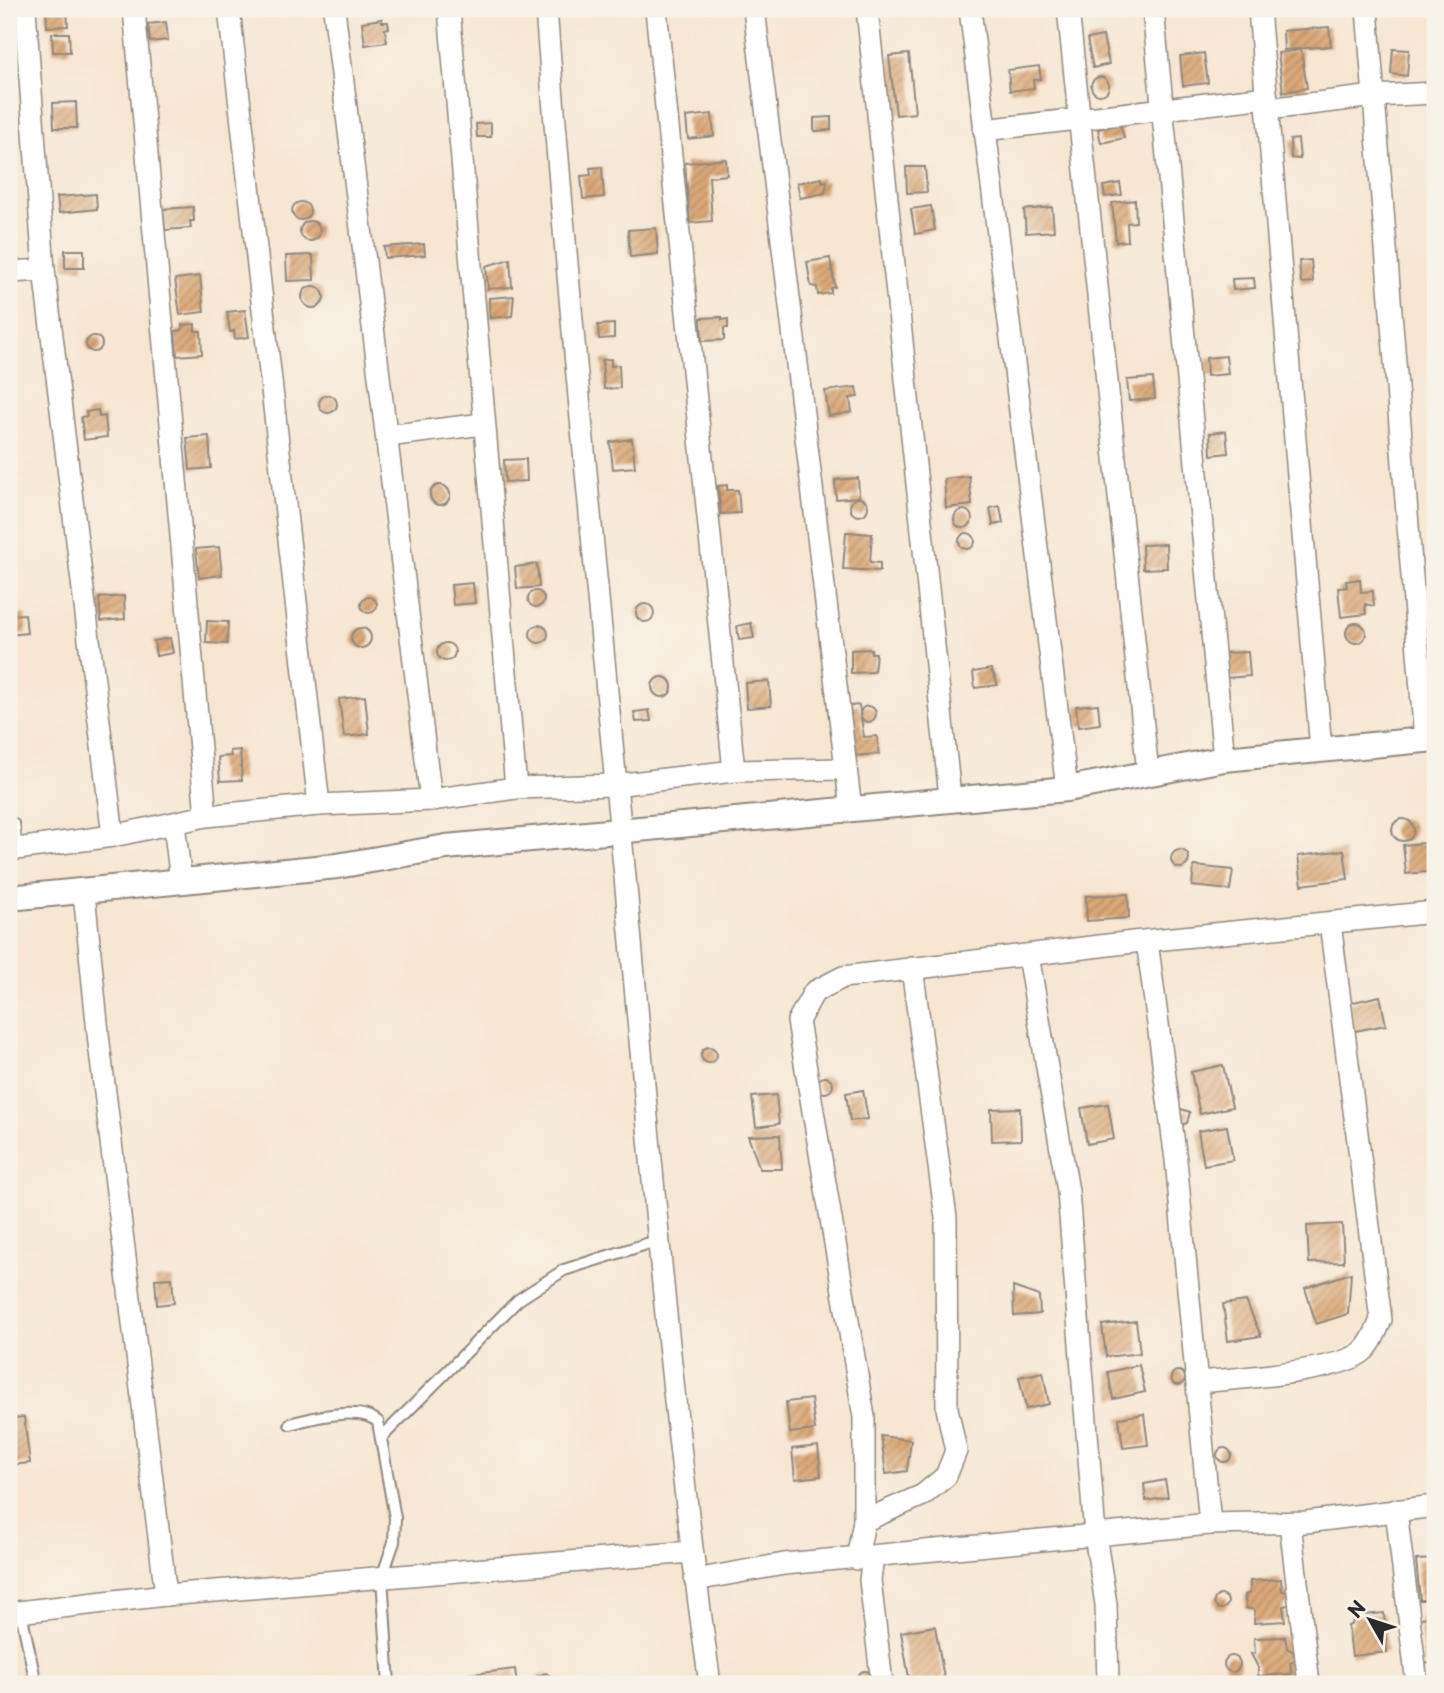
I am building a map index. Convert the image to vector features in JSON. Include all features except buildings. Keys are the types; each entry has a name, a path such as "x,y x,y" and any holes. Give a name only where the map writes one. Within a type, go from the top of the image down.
{"street":[{"path":"25,9 44,270 113,836"},
{"path":"134,9 206,816"},
{"path":"229,9 319,805"},
{"path":"334,9 431,800"},
{"path":"449,9 516,788"},
{"path":"546,9 614,785 691,1552 710,1684"},
{"path":"656,9 734,771"},
{"path":"754,9 844,769 851,808"},
{"path":"867,9 950,797"},
{"path":"970,9 1067,789"},
{"path":"1068,9 1148,773"},
{"path":"1153,9 1224,759"},
{"path":"1259,9 1321,750"},
{"path":"9,898 84,893 337,866 446,847 620,832 950,797 1067,789 1224,759 1430,739 1367,9"},
{"path":"984,130 1162,107 1435,93"},
{"path":"9,272 44,270"},
{"path":"387,436 483,425"},
{"path":"9,827 10,850 113,836 206,816 319,805 431,800 516,788 614,785 734,771 844,769"},
{"path":"174,824 181,881"},
{"path":"84,893 99,1043 166,1595"},
{"path":"882,1684 865,1558 864,1417 798,1021 814,992 843,977 912,968 1435,912"},
{"path":"1198,1382 1289,1372 1343,1361 1361,1353 1373,1339 1381,1320 1330,923"},
{"path":"1147,941 1176,1160 1210,1524"},
{"path":"1028,955 1068,1191 1095,1535 1106,1604 1108,1684"},
{"path":"864,1521 923,1495 946,1476 956,1451 947,1408 946,1218 912,968"},
{"path":"695,1580 784,1564 1210,1524 1290,1523 1435,1506"},
{"path":"1396,1510 1417,1684"},
{"path":"1290,1523 1309,1684"},
{"path":"15,1613 166,1595 691,1552"}],"lane":[{"path":"382,1438 518,1300 564,1270 659,1240"},
{"path":"289,1424 317,1416 363,1414 378,1422 395,1518 394,1542 382,1577 389,1684"},
{"path":"15,1613 36,1684"}]}
